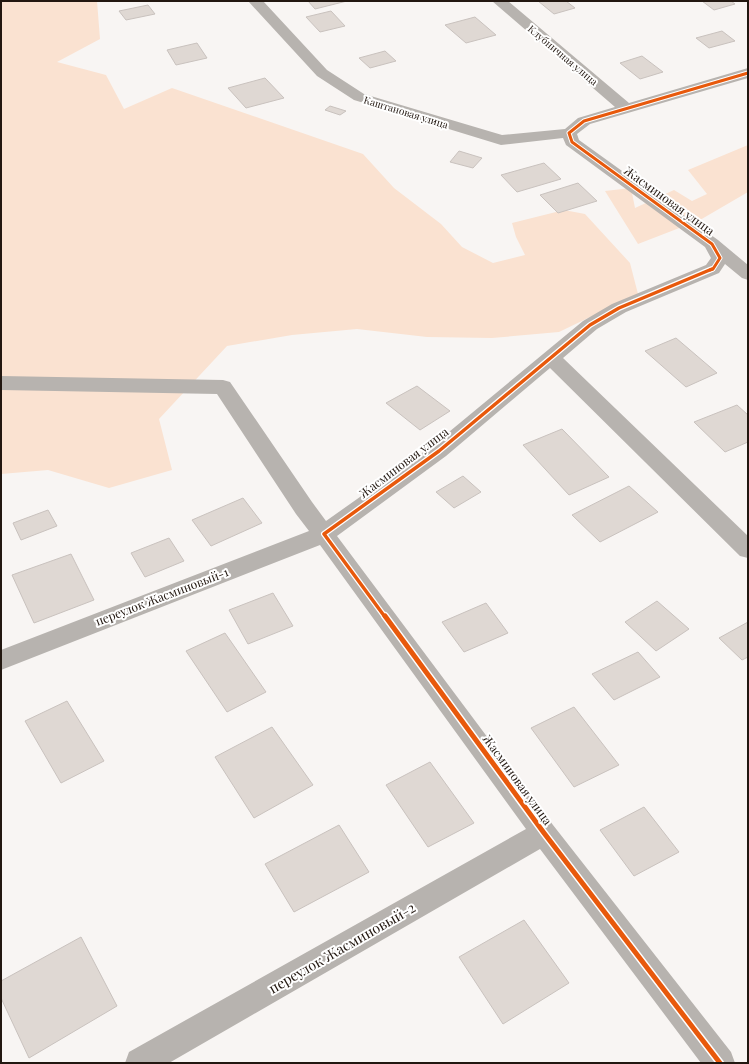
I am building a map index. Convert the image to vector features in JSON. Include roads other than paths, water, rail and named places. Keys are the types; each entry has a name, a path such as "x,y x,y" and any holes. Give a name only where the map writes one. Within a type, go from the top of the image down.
{"street":[{"name":"Каштановая улица","path":"255,1 322,73 359,98 502,140 569,132"},
{"name":"Клубничная улица","path":"499,1 627,109"},
{"path":"569,132 584,121 748,73"},
{"name":"Жасминовая улица","path":"569,132 572,142 712,244 720,258 713,269 619,308 590,326 439,451 324,534 544,833 720,1063"},
{"path":"712,244 748,274"},
{"path":"551,358 748,550"},
{"path":"1,383 223,387 304,508 324,534"},
{"name":"переулок Жасминовый-1","path":"1,660 324,534"},
{"name":"переулок Жасминовый-2","path":"140,1063 544,833"}]}
